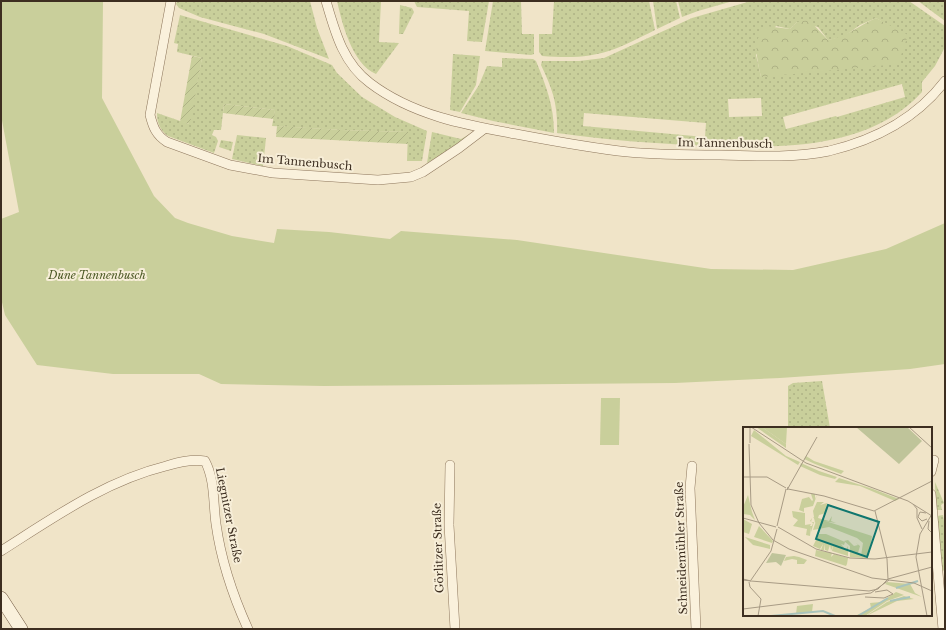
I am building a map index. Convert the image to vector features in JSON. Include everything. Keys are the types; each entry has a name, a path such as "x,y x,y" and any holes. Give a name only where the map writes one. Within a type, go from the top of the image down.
{"street":[{"name":"Im Tannenbusch","path":"171,1 150,115 153,127 159,137 167,142 230,165 273,174 378,180 411,177 423,172 484,129"},
{"name":"Im Tannenbusch","path":"326,1 339,44 357,72 369,83 406,105 430,114 484,129 554,142 630,152 746,156 796,155 828,151 886,131 919,110 945,82"},
{"name":"Liegnitzer Straße","path":"1,551 96,492 121,480 179,462 195,459 205,461 210,470 216,524 224,561 240,610 248,629"},
{"path":"932,468 934,460"},
{"name":"Görlitzer Straße","path":"450,465 449,525 455,629"},
{"name":"Schneidemühler Straße","path":"692,466 690,488 696,629"},
{"path":"932,505 943,629"},
{"path":"1,598 21,629"}],"green space":[{"name":"Düne Tannenbusch","path":"1,1 103,1 102,98 154,196 175,218 188,223 232,236 274,243 277,229 329,232 390,239 401,231 517,240 711,269 793,270 886,249 945,223 945,364 910,369 780,378 675,383 324,386 221,384 199,374 113,374 37,365 5,315 1,298 1,219 19,212 1,115"},
{"path":"177,1 310,1 317,28 329,59 264,34 200,17 179,8 176,4"},
{"path":"337,1 381,1 379,42 399,43 376,74 360,61 354,52 345,31"},
{"path":"414,1 489,1 482,42 467,41 469,11 417,7"},
{"path":"493,1 521,1 522,34 534,34 534,54 485,51"},
{"path":"554,1 649,1 655,30 626,44 589,56 542,56 539,52 539,34 552,34"},
{"path":"653,1 676,1 680,18 657,29"},
{"path":"678,1 733,1 682,17"},
{"path":"751,1 909,1 945,26 945,47 935,66 922,82 922,92 901,111 876,125 850,135 823,142 765,147 737,147 671,144 595,138 557,133 556,106 552,90 541,65 542,61 579,61 604,58 692,18","holes":["876,18 888,25 761,77 756,55 776,26 790,29 797,22 818,27 828,40 843,37 860,25","902,84 905,97 837,117 836,116 786,129 783,117","761,98 762,116 729,117 728,99","584,113 706,123 705,137 583,126"]},
{"path":"918,1 945,1 945,21"},
{"path":"400,5 412,8 414,12 403,34 399,34"},
{"path":"180,15 287,46 332,65 337,73 362,97 395,117 427,131 422,161 407,161 408,132 272,126 275,110 224,104 221,130 214,130 212,135 216,137 218,141 214,153 168,136 160,126 157,113 189,124 202,58 177,52 178,44 174,43"},
{"path":"876,18 908,35 898,64 761,77 757,57 757,44 758,38 765,26 790,29 797,22 809,20 828,40 847,33"},
{"path":"453,54 480,56 476,85 460,112 450,110"},
{"path":"192,56 202,58 190,124 180,122"},
{"path":"502,58 533,59 536,61 546,87 553,113 554,133 461,113 479,85 487,66 502,67"},
{"path":"224,104 275,110 274,119 223,113"},
{"path":"277,126 408,132 408,144 276,137"},
{"path":"432,132 461,139 470,134 450,150 427,163"},
{"path":"237,135 266,138 263,166 232,159"},
{"path":"221,140 233,142 231,151 219,147"},
{"path":"822,381 830,427 788,427 788,386 793,383"},
{"path":"601,398 620,398 619,445 600,445"},
{"path":"935,482 944,503 941,505 942,510 936,510"},
{"path":"943,515 945,527 945,570 942,571 937,516"}]}
